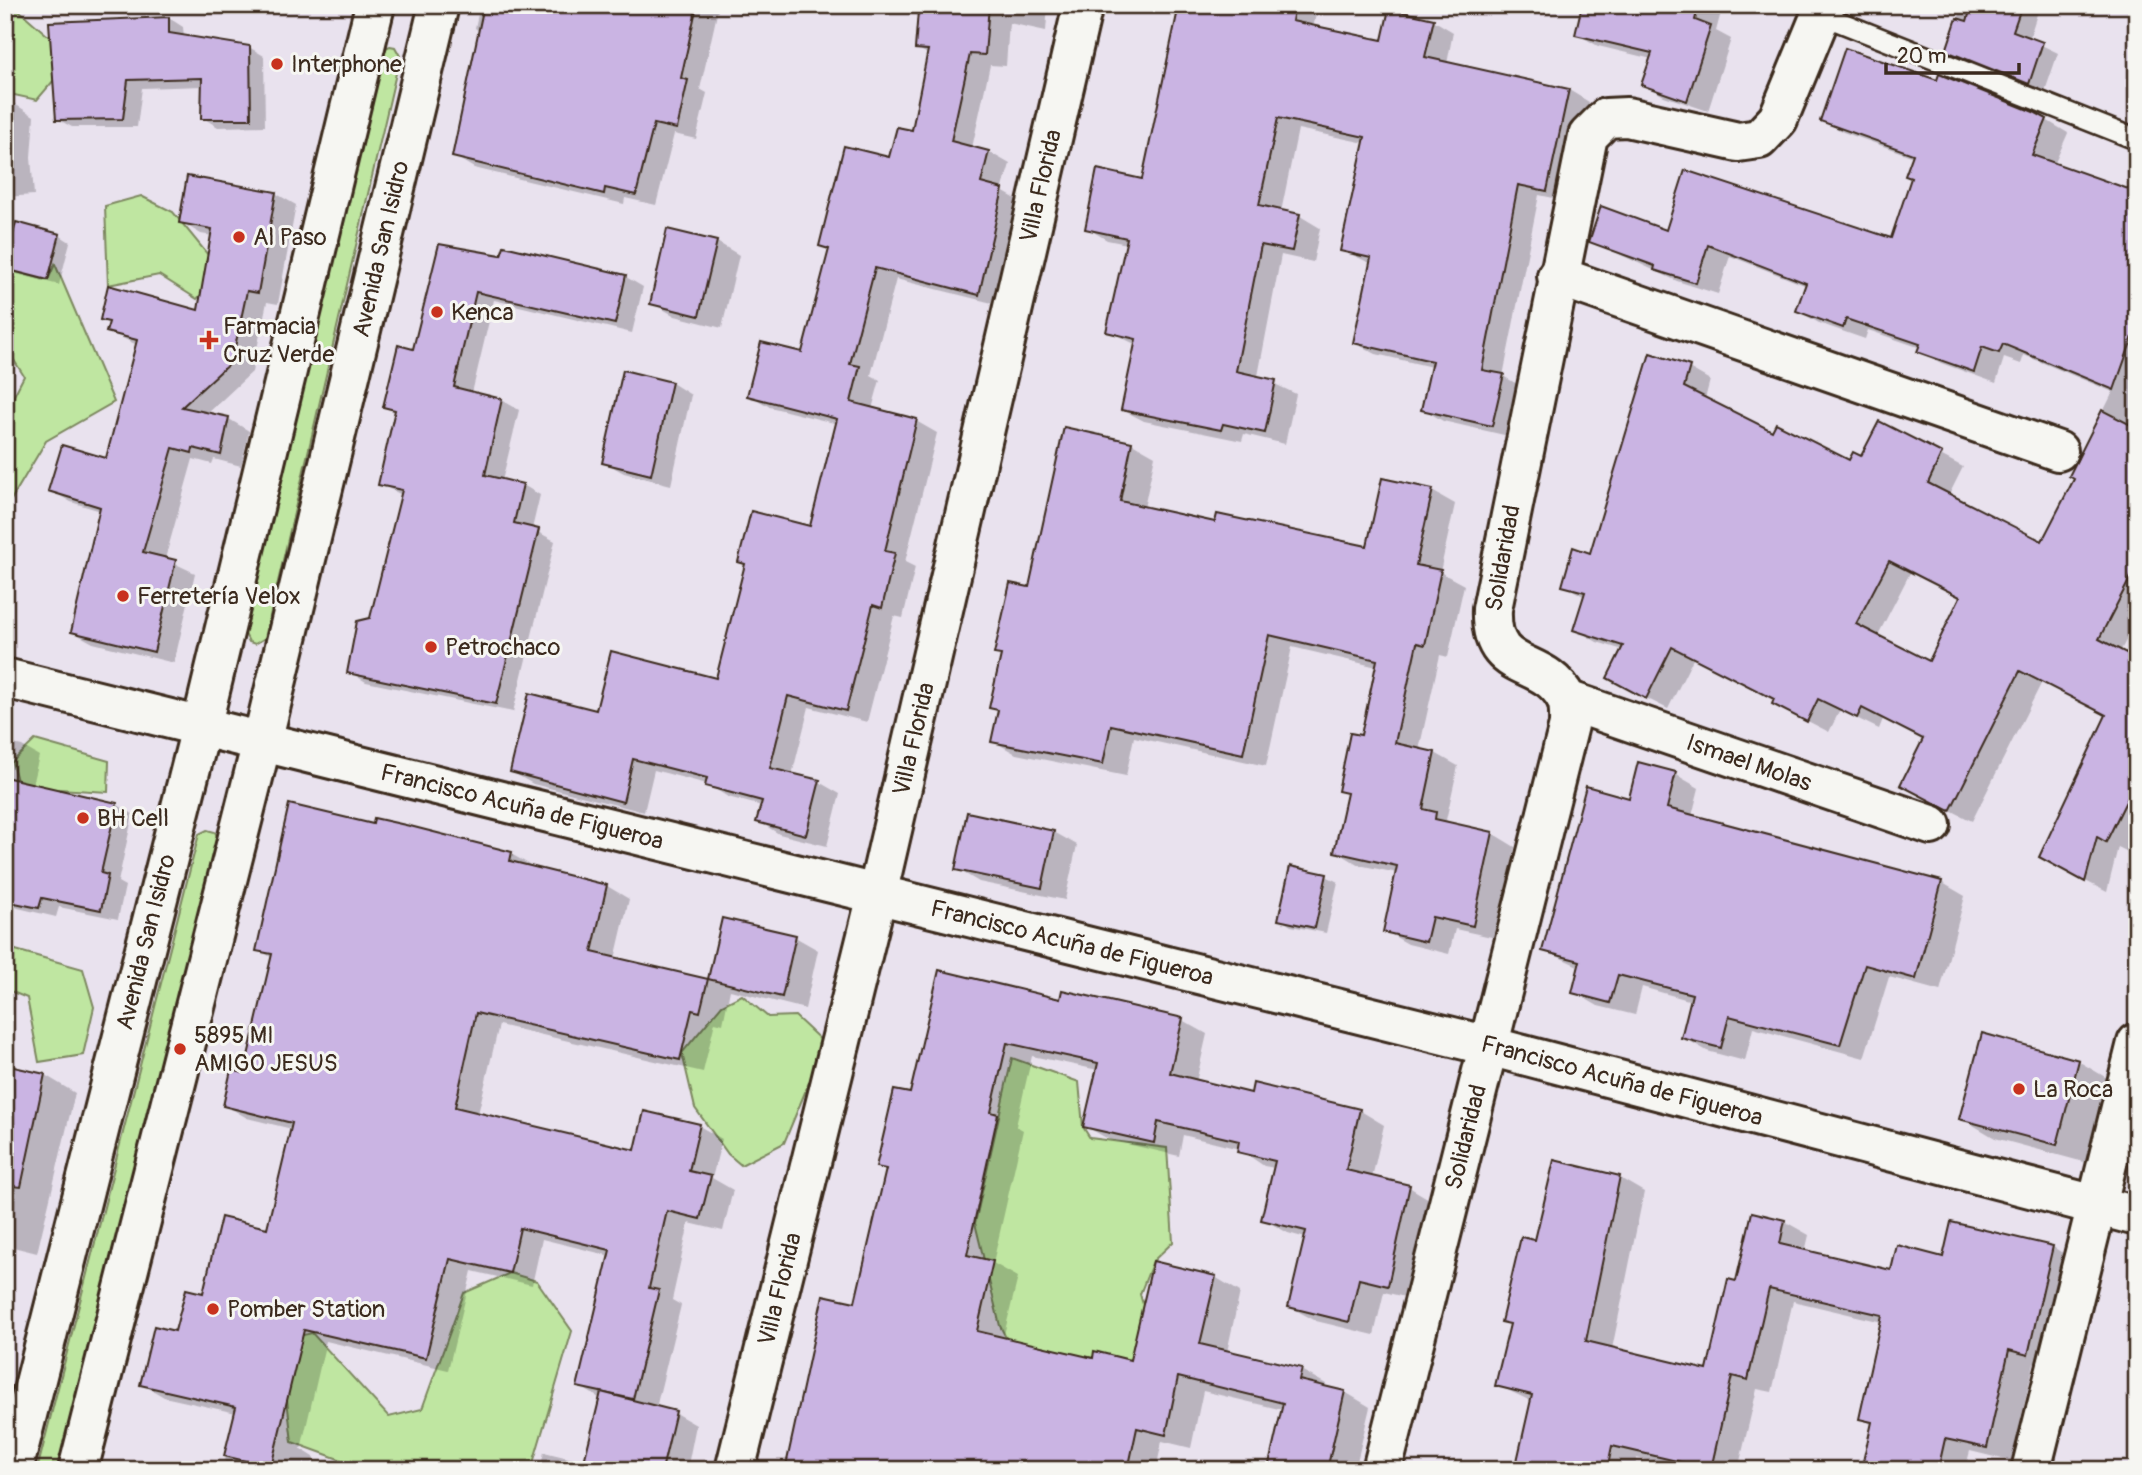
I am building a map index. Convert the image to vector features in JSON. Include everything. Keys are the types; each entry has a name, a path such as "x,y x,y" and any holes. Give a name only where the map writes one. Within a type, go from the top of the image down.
{"street":[{"name":"Avenida San Isidro","path":"13,1470 201,727 375,5"},
{"name":"Avenida San Isidro","path":"78,1470 262,742 439,5"},
{"name":"Villa Florida","path":"735,1470 877,895 1083,5"},
{"name":"Solidaridad","path":"1382,1470 1569,725 1567,700 1552,680 1511,659 1500,649 1491,630 1492,609 1557,276 1588,136 1605,118 1627,117 1738,142 1759,139 1778,120 1823,10"},
{"path":"1557,276 2058,451"},
{"name":"Francisco Acuña de Figueroa","path":"5,678 1489,1046 2137,1216"},
{"name":"Ismael Molas","path":"1567,700 1931,825"},
{"path":"2031,1470 2094,1205 2137,1043"}],"lane":[{"path":"1823,10 2130,137"}],"green space":[{"path":"5,5 13,5 55,42 60,73 37,100 5,93"},
{"path":"395,47 400,56 265,638 255,644 249,642 245,634 381,50"},
{"path":"141,196 173,212 222,272 197,299 159,275 108,285 105,206"},
{"path":"55,264 114,402 46,441 5,510 5,413 24,376 5,346 5,269 48,280"},
{"path":"35,740 109,761 108,792 59,789 66,833 35,848 12,762"},
{"path":"207,830 215,832 219,840 58,1470 37,1470 199,834"},
{"path":"5,947 83,969 94,1007 83,1055 39,1062 27,998 5,989"},
{"path":"742,995 768,1017 795,1016 825,1044 784,1143 741,1165 728,1154 695,1108 682,1053 722,1005"},
{"path":"1012,1058 1079,1082 1083,1127 1090,1138 1167,1148 1173,1242 1153,1261 1140,1294 1151,1333 1143,1369 1033,1390 1000,1326 975,1223"},
{"path":"510,1273 537,1281 572,1331 531,1470 347,1470 347,1462 292,1442 280,1340 312,1333 389,1417 422,1409 464,1293"}],"building":[{"path":"484,5 697,5 681,78 688,80 677,129 654,124 636,195 605,188 604,194 452,157"},
{"path":"938,5 989,5 985,55 970,54 951,141 989,151 981,183 1003,189 979,295 875,268 850,364 860,366 851,402 917,419 885,551 895,553 882,608 873,605 846,711 788,696 770,768 820,780 806,835 756,822 762,801 705,786 707,778 633,759 623,802 510,772 529,693 596,710 611,651 716,678 745,564 738,562 751,511 810,526 837,419 747,396 761,342 802,352 829,249 819,246 844,146 889,157 897,127 912,130 928,50 915,49 918,11 937,12"},
{"path":"1179,5 1295,5 1292,21 1382,40 1389,9 1434,19 1425,57 1569,89 1547,191 1518,185 1482,370 1504,374 1492,426 1421,410 1432,361 1353,343 1371,258 1340,251 1365,137 1278,118 1259,205 1300,214 1292,251 1261,245 1236,371 1276,380 1265,433 1223,424 1221,430 1121,410 1136,339 1106,332 1127,238 1085,229 1097,169 1142,179"},
{"path":"1582,5 1699,5 1695,20 1711,26 1687,101 1641,85 1652,53 1575,35"},
{"path":"1972,5 2022,5 2013,31 2043,42 2029,84 1946,51 1957,18 1967,21"},
{"path":"169,17 169,33 250,46 251,119 201,119 202,78 128,80 123,119 56,120 49,22"},
{"path":"1845,48 1937,80 1939,74 2036,113 2047,119 2032,155 2137,192 2137,325 2114,390 2003,344 1999,353 1982,347 1974,372 1917,352 1920,344 1846,319 1843,328 1796,311 1806,283 1708,245 1696,283 1654,270 1655,266 1589,242 1601,206 1666,230 1685,170 1891,238 1911,178 1905,176 1913,154 1820,121"},
{"path":"187,176 276,192 258,293 247,291 232,361 182,407 229,417 221,455 193,448 192,453 173,448 143,552 176,560 154,652 71,632 100,507 48,491 62,445 106,458 137,340 106,332 109,322 100,320 108,285 198,310 212,229 179,223"},
{"path":"16,222 60,234 48,280 5,269"},
{"path":"667,229 717,241 699,316 650,304"},
{"path":"439,244 501,255 504,246 626,275 615,324 476,292 454,387 502,399 485,475 523,484 514,523 539,529 496,704 347,673 357,621 370,618 402,490 378,485 395,410 383,407 398,345 413,349"},
{"path":"1650,353 1690,366 1684,387 1772,431 1776,423 1849,460 1853,452 1861,456 1879,421 1942,453 1928,483 2042,541 2074,479 2069,476 2102,410 2137,428 2137,565 2099,639 2134,657 2137,652 2137,779 2106,842 2097,837 2085,882 2039,857 2106,715 2020,671 1950,811 1900,785 1923,739 1862,708 1857,718 1818,699 1807,722 1772,704 1774,699 1672,647 1646,699 1607,678 1623,646 1573,630 1585,592 1562,586 1573,547 1590,553","holes":["1889,561 1960,597 1929,661 1856,624"]},
{"path":"623,370 672,382 651,475 602,463"},
{"path":"1064,427 1132,442 1120,501 1215,522 1217,514 1367,546 1382,478 1433,489 1416,565 1441,570 1425,645 1417,643 1395,743 1435,752 1423,809 1436,812 1435,819 1493,832 1473,926 1432,917 1426,942 1383,932 1397,866 1334,852 1347,793 1338,791 1350,733 1361,735 1377,660 1269,635 1243,754 1111,725 1103,764 991,742 998,710 989,708 1001,655 994,654 1010,583 1029,587"},
{"path":"1638,762 1676,772 1667,808 1942,881 1916,979 1865,965 1840,1045 1729,1016 1721,1048 1681,1038 1692,994 1618,975 1610,1003 1572,993 1580,961 1542,951 1586,786 1629,798"},
{"path":"5,777 117,803 101,873 108,875 101,910 42,898 39,908 5,901"},
{"path":"289,804 373,824 374,818 410,826 512,852 510,861 607,885 592,952 708,979 700,1012 692,1010 680,1060 476,1013 455,1107 635,1150 644,1111 700,1124 689,1171 711,1176 700,1219 667,1211 649,1288 659,1290 633,1399 577,1387 610,1250 520,1228 510,1273 450,1259 426,1358 304,1330 271,1467 224,1456 236,1407 140,1385 154,1326 175,1331 186,1289 203,1293 221,1217 267,1228 292,1123 223,1106 231,1070 244,1073 272,954 256,951"},
{"path":"967,812 1054,831 1042,888 955,870"},
{"path":"1290,866 1327,874 1315,928 1278,920"},
{"path":"722,918 796,935 782,997 708,979"},
{"path":"939,970 1060,999 1062,990 1183,1018 1170,1073 1251,1093 1253,1083 1360,1109 1346,1170 1410,1185 1388,1286 1359,1279 1349,1322 1288,1307 1306,1231 1261,1220 1275,1161 1237,1152 1239,1141 1158,1122 1154,1143 1083,1127 1098,1063 1007,1043 991,1112 998,1114 967,1255 993,1261 977,1331 1093,1358 1094,1351 1130,1360 1153,1261 1216,1276 1200,1344 1302,1368 1299,1380 1345,1391 1327,1470 1296,1470 1269,1464 1283,1403 1178,1377 1166,1435 1137,1428 1128,1470 785,1470 823,1295 855,1302 886,1169 876,1167 894,1090 910,1093"},
{"name":"La Roca","path":"1982,1033 2079,1060 2057,1145 1959,1119"},
{"path":"5,1065 45,1074 21,1187 5,1185"},
{"path":"1554,1160 1620,1176 1586,1341 1707,1370 1728,1279 1736,1281 1752,1212 1785,1220 1780,1244 1891,1270 1897,1245 1943,1257 1951,1222 2053,1246 2028,1355 2009,1350 1987,1448 1945,1439 1938,1470 1861,1470 1872,1422 1859,1419 1882,1315 1769,1289 1748,1380 1732,1376 1711,1469 1612,1446 1607,1470 1515,1470 1532,1395 1495,1386 1510,1324 1501,1322 1521,1237 1535,1240"},
{"path":"601,1392 676,1411 662,1470 582,1470"}],"place":[{"name":"Interphone","path":"277,64"},
{"name":"Al Paso","path":"239,237"},
{"name":"Kenca","path":"437,312"},
{"name":"Farmacia Cruz Verde","path":"209,340"},
{"name":"Ferretería Velox","path":"123,596"},
{"name":"Petrochaco","path":"431,647"},
{"name":"BH Cell","path":"83,818"},
{"name":"5895 MI AMIGO JESUS","path":"180,1049"},
{"name":"La Roca","path":"2019,1089"},
{"name":"Pomber Station","path":"213,1309"}]}
